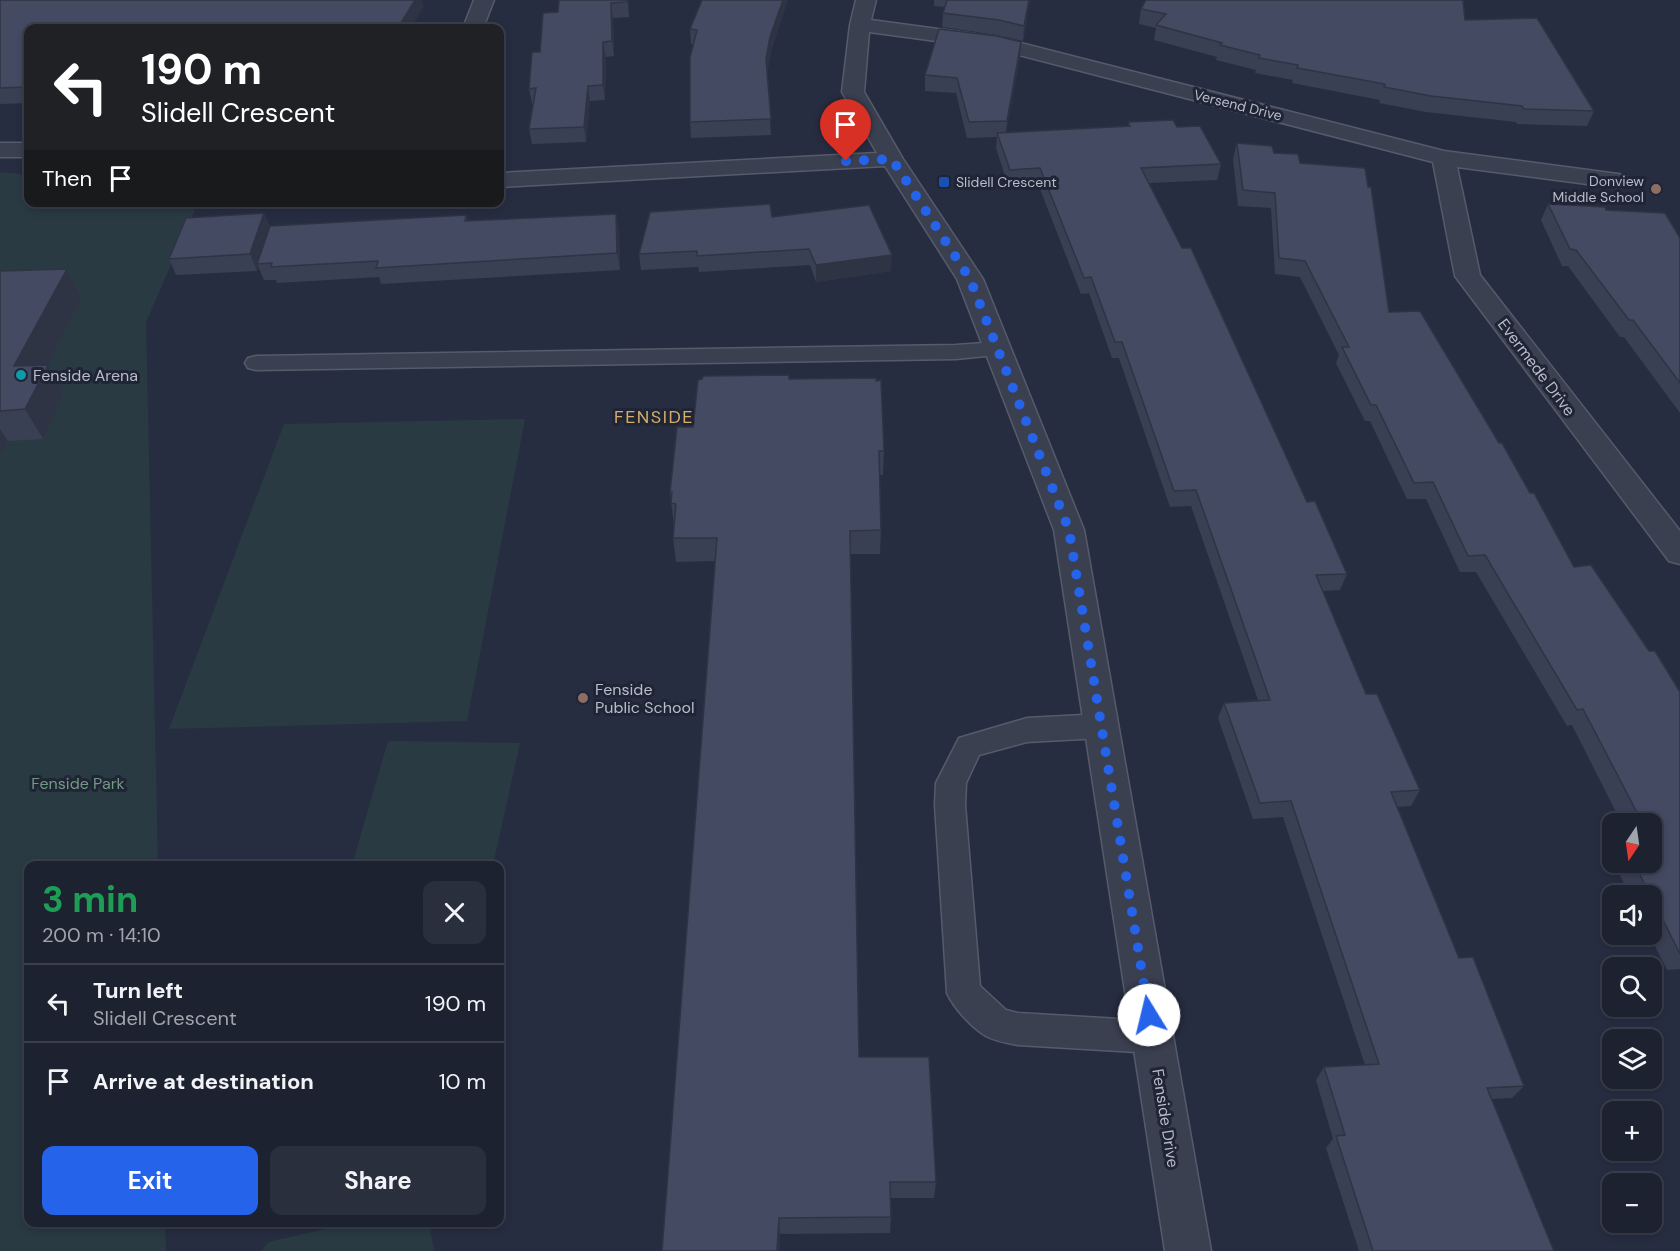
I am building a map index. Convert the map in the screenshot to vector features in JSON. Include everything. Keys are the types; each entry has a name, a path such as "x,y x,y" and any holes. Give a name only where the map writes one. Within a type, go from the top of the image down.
{"street":[{"path":"475,24 484,0"},
{"name":"Fenside Drive","path":"866,0 860,25 853,92 892,159 970,279 1069,530 1188,1251"},
{"name":"Versend Drive","path":"860,25 997,43 1444,158 1618,181"},
{"path":"0,150 24,150"},
{"name":"Evermede Drive","path":"1444,158 1468,276 1680,553"},
{"path":"504,180 892,159"}],"lane":[{"path":"256,363 956,352 998,349"},
{"path":"1101,726 1027,730 969,746 951,783 950,805 964,993 996,1024 1018,1029 1153,1037"}],"green space":[{"name":"Fenside Park","path":"0,172 24,175 24,207 196,207 146,322 158,861 24,861 24,1227 165,1227 166,1251 0,1251"},
{"path":"525,419 467,721 169,729 284,424"},
{"path":"388,741 520,743 494,861 353,861"},
{"path":"334,1227 430,1227 434,1251 261,1251 269,1242"}],"building":[{"path":"0,0 415,0 400,24 24,24 24,87 0,88"},
{"path":"559,0 627,0 627,2 611,3 612,41 603,42 603,85 588,86 584,127 529,129 536,88 529,89 532,52 540,52 543,13 558,12"},
{"path":"702,0 783,0 770,37 766,59 771,119 690,122 690,57 697,30 690,29"},
{"path":"947,0 1029,0 1024,26 999,20 943,13"},
{"path":"1146,0 1463,0 1465,20 1537,18 1594,111 1524,109 1522,106 1431,96 1384,87 1385,84 1297,68 1298,65 1259,58 1260,55 1156,25 1166,14 1141,9"},
{"path":"939,29 997,36 1021,42 1007,121 969,122 957,78 925,75"},
{"path":"1173,120 1177,127 1200,126 1221,164 1141,168 1182,248 1191,248 1307,502 1315,501 1347,574 1316,575 1366,694 1377,694 1420,790 1391,792 1459,958 1473,957 1524,1086 1487,1088 1554,1251 1373,1251 1336,1136 1345,1135 1324,1067 1379,1064 1291,801 1260,803 1224,703 1270,700 1196,490 1174,491 1122,342 1115,342 1091,277 1084,278 1040,168 1010,170 997,133 1130,126 1128,122"},
{"path":"1237,143 1272,146 1274,153 1298,154 1300,163 1365,168 1368,187 1371,187 1389,312 1420,311 1499,443 1502,443 1530,493 1534,493 1574,567 1591,565 1649,651 1655,651 1680,692 1680,954 1662,918 1662,885 1645,885 1639,873 1662,873 1662,813 1637,813 1583,709 1577,710 1485,555 1468,556 1433,482 1414,483 1376,405 1371,405 1342,347 1349,347 1305,261 1279,258 1275,193 1243,190"},
{"path":"770,204 772,217 869,205 892,255 816,265 809,249 697,256 697,251 639,254 650,212"},
{"path":"1548,204 1665,213 1680,238 1680,383 1576,250 1570,249"},
{"path":"264,213 250,254 169,259 186,218"},
{"path":"616,214 617,253 376,268 378,261 271,267 272,263 257,264 270,226 466,215 465,221"},
{"path":"67,269 14,366 48,365 25,409 0,411 0,271"},
{"path":"789,375 789,379 876,378 876,381 881,380 884,451 879,451 881,530 850,531 859,1057 929,1057 936,1182 890,1182 891,1217 779,1218 777,1251 662,1251 717,538 673,538 676,504 671,503 672,492 670,492 677,427 693,427 698,380 703,376"}],"place":[{"name":"Slidell Crescent","path":"944,182"},
{"name":"Donview Middle School","path":"1656,189"},
{"name":"Fenside Arena","path":"21,375"},
{"name":"Fenside Public School","path":"583,698"}],"district":[{"name":"FENSIDE","path":"654,417"}],"route":[{"path":"846,161 892,159 970,279 1069,530 1149,1015"}]}
